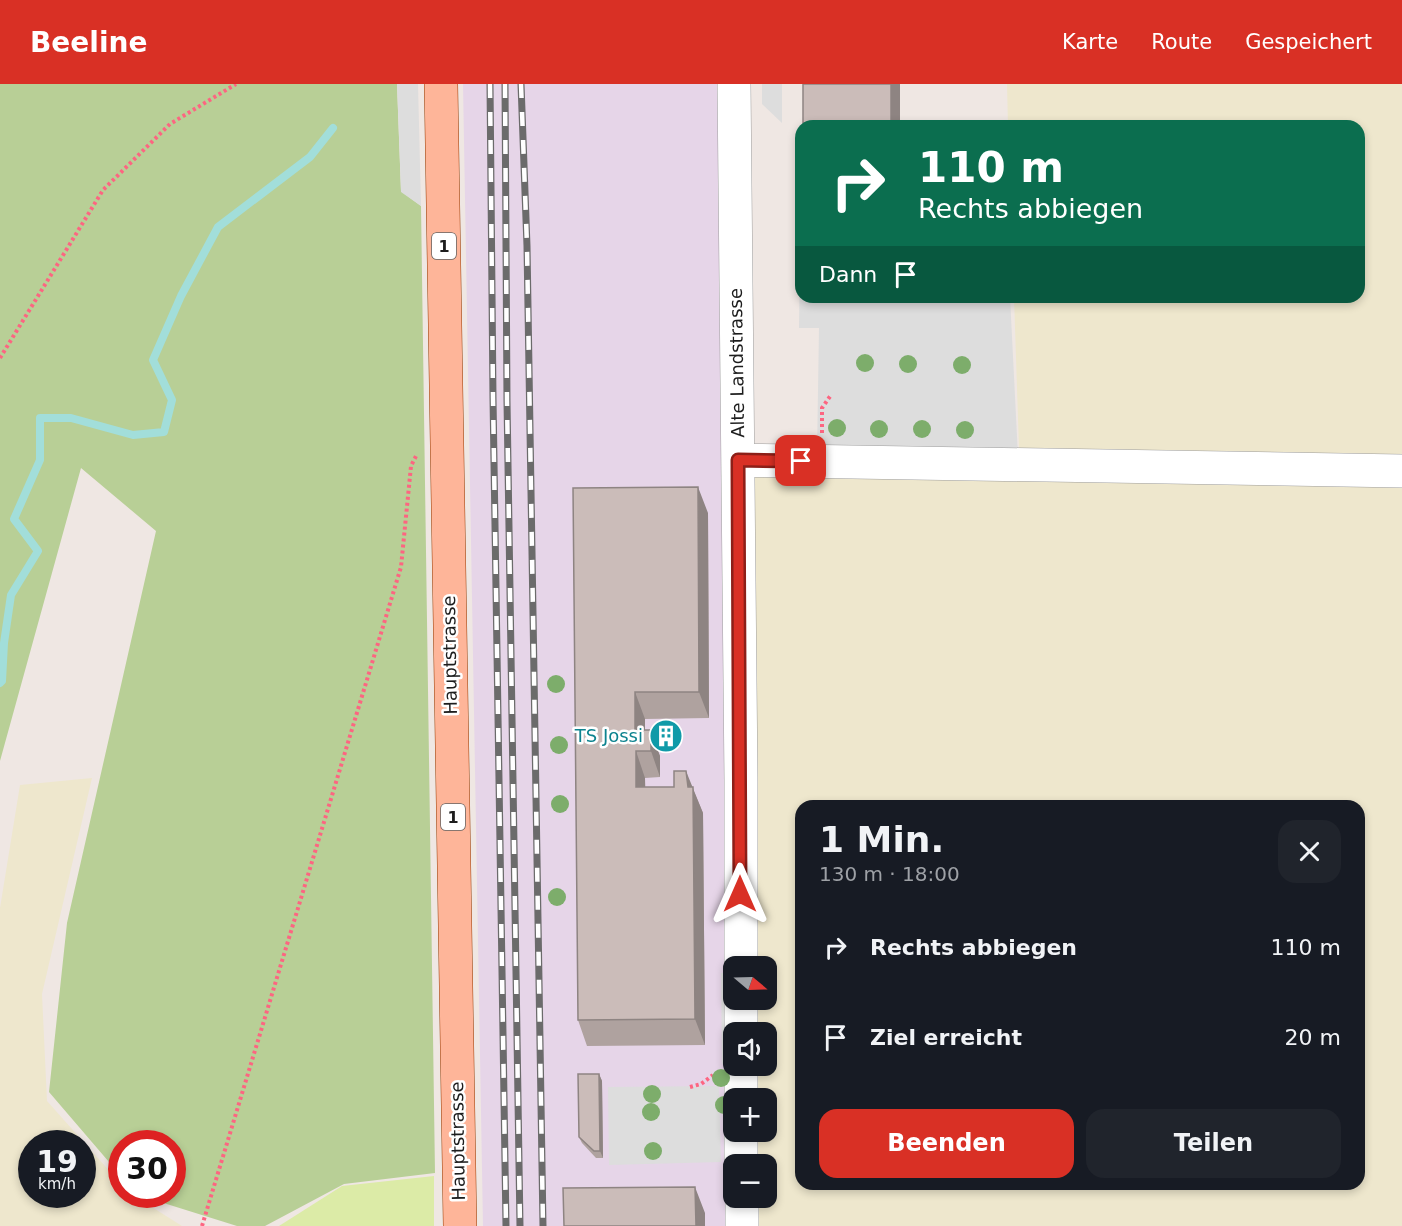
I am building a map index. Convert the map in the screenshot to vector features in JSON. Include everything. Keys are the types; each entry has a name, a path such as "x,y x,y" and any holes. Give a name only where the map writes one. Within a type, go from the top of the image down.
{"main road":[{"name":"Hauptstrasse","path":"441,84 460,1226"}],"street":[{"name":"Alte Landstrasse","path":"734,84 741,956"},
{"path":"738,460 1402,471"},
{"path":"742,1208 742,1226"}],"path":[{"path":"0,358 103,190 170,124 236,84"},
{"path":"822,461 822,408 831,395"},
{"path":"202,1226 400,567 411,466 421,446"}],"shaded area":[{"path":"397,84 418,84 421,206 401,192"},
{"path":"463,84 734,84 734,956 723,956 723,1010 734,1010 734,1022 723,1022 723,1076 734,1076 734,1088 723,1088 723,1142 734,1142 734,1154 723,1154 723,1208 737,1208 742,1226 483,1226"},
{"path":"762,84 782,84 782,123 762,104"},
{"path":"1007,84 1402,84 1402,1226 759,1226 758,1208 777,1208 777,1154 758,1154 758,1142 777,1142 777,1088 758,1088 758,1076 777,1076 777,1022 757,1022 757,1010 777,1010 777,956 757,956 754,476 1020,479 1014,303 1365,303 1365,120 1008,120"},
{"path":"799,303 1010,303 1018,456 817,453 819,328 799,328"},
{"path":"92,778 42,994 47,1101 73,1130 18,1130 18,1208 96,1208 96,1156 108,1169 108,1208 153,1208 182,1226 0,1226 0,908 20,785"},
{"path":"721,973 723,973 723,1010 731,1010 732,1022 723,1022 722,1064"},
{"path":"719,1086 721,1162 609,1165 608,1087"}],"green space":[{"path":"0,84 397,84 401,191 421,206 435,1173 344,1184 265,1226 237,1226 180,1208 186,1208 186,1130 108,1130 108,1161 96,1147 96,1130 82,1130 49,1092 67,923 156,531 81,468 0,761"},
{"path":"434,1176 434,1226 279,1226 342,1186"}],"building":[{"path":"803,84 891,84 891,120 803,120"},
{"path":"698,487 699,692 635,692 635,730 651,730 651,751 636,751 636,787 674,787 674,771 686,771 688,787 693,787 695,1019 578,1020 573,488"},
{"path":"659,722 668,722 668,737 659,737"},
{"path":"578,1074 599,1074 600,1151 594,1151 579,1137"},
{"path":"695,1187 696,1226 564,1226 563,1188"}],"waterway":[{"path":"0,683 11,595 38,551 14,519 40,460 40,418 71,418 133,435 164,432 172,400 153,360 181,296 218,227 310,157 333,128"}],"railway":[{"path":"490,84 506,1226"},
{"path":"505,84 507,401 520,1226"},
{"path":"521,84 527,246 543,1226"}],"place":[{"name":"TS Jossi","path":"666,736"}],"route":[{"path":"740,894 738,460 801,461"}]}
